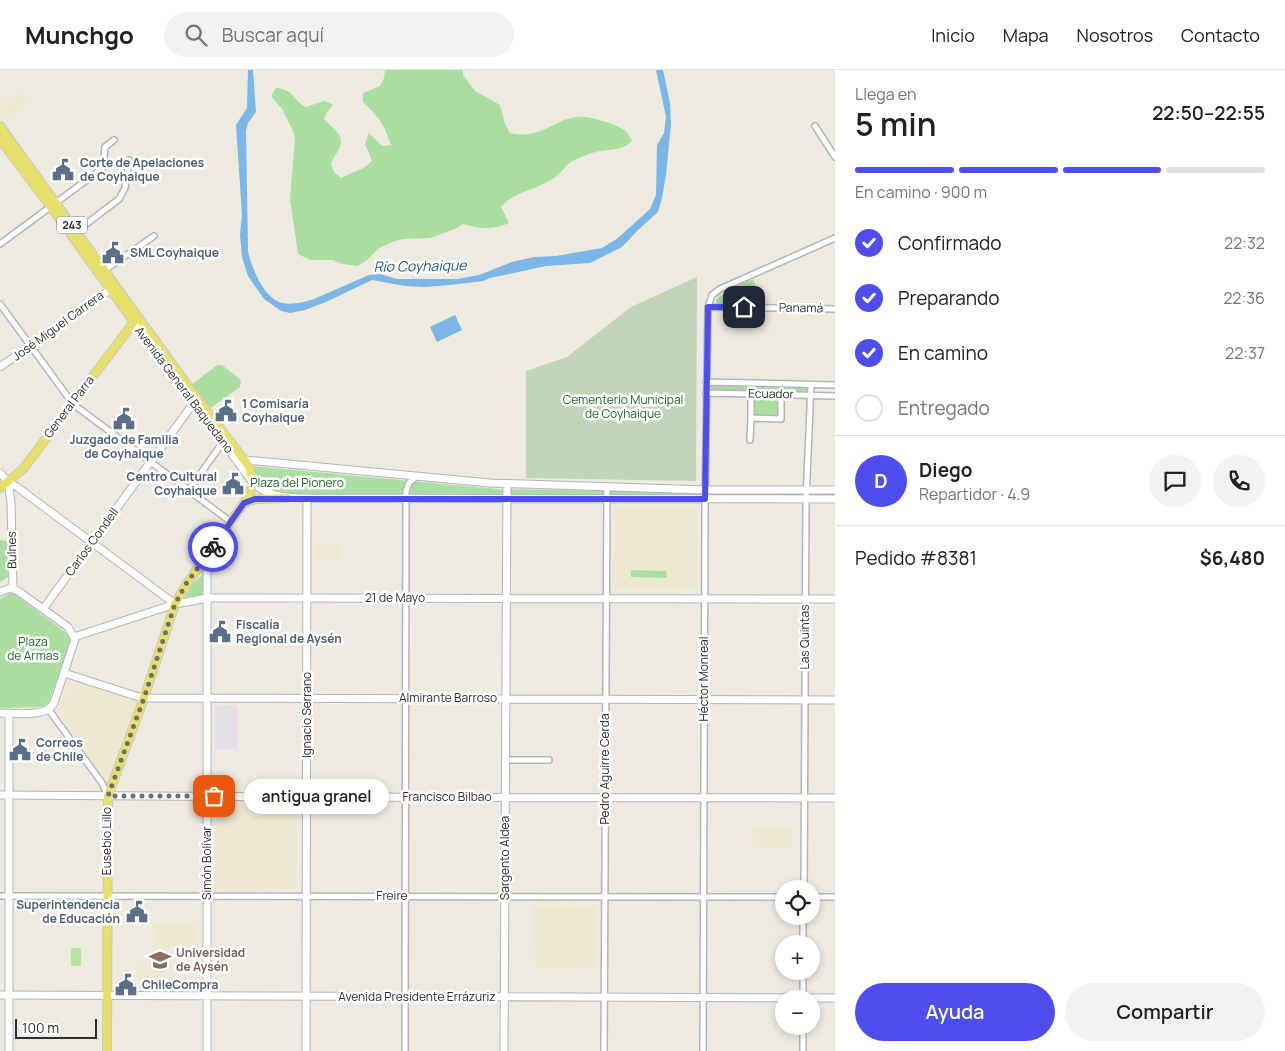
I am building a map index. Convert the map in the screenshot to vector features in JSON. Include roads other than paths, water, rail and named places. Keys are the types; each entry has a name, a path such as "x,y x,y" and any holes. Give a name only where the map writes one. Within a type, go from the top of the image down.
{"main road":[{"name":"Avenida General Baquedano","path":"0,126 113,287 134,322"},
{"name":"Avenida General Baquedano","path":"0,139 77,231 106,270 113,287 144,323 197,401 245,460"},
{"path":"134,322 144,323"},
{"name":"General Parra","path":"0,488 23,469 134,322"},
{"path":"245,460 251,471 254,484"},
{"name":"Eusebio Lillo","path":"107,1051 108,796 144,698 175,604 186,584 244,503 254,484"},
{"path":"244,503 255,499 287,498"}],"street":[{"path":"815,126 835,157"},
{"path":"0,244 102,168 105,147 114,140"},
{"path":"77,231 119,199 126,188 129,160"},
{"path":"106,270 154,236"},
{"path":"708,307 712,295 720,289 835,238"},
{"name":"José Miguel Carrera","path":"0,368 113,287"},
{"path":"0,304 73,404 231,522"},
{"name":"Panamá","path":"708,307 835,309"},
{"name":"Héctor Monreal","path":"703,1051 705,499 708,307"},
{"name":"Avenida General Baquedano","path":"134,322 197,401 223,442 254,484 270,494 287,498 835,499"},
{"name":"Ecuador","path":"706,382 835,385"},
{"name":"Las Quintas","path":"804,880 806,490 811,385"},
{"name":"Ecuador","path":"706,393 835,396"},
{"path":"750,440 751,394"},
{"path":"751,418 781,419 781,395"},
{"name":"Carlos Condell","path":"43,609 197,401"},
{"path":"189,490 223,442"},
{"name":"Avenida General Baquedano","path":"245,460 507,484 706,490 835,490"},
{"path":"0,473 8,482 175,604"},
{"path":"405,1051 407,486 416,477"},
{"name":"Bulnes","path":"8,482 11,502 13,588"},
{"name":"Sargento Aldea","path":"504,1051 507,484"},
{"name":"Pedro Aguirre Cerda","path":"604,1051 607,488"},
{"path":"11,502 17,496 26,494"},
{"name":"Ignacio Serrano","path":"306,1051 307,498"},
{"name":"Simón Bolívar","path":"207,555 207,1051"},
{"path":"0,592 6,588 13,588 68,627 74,637 74,644 54,703 49,710 40,713 0,713"},
{"name":"21 de Mayo","path":"74,637 175,604 208,598 835,599"},
{"name":"Almirante Barroso","path":"64,673 144,698 835,700"},
{"path":"49,710 102,784 108,796"},
{"path":"9,713 9,1051"},
{"path":"505,760 549,760"},
{"name":"Francisco Bilbao","path":"0,795 835,798"},
{"name":"Freire","path":"0,896 775,897"},
{"path":"820,897 835,897"},
{"name":"Avenida Presidente Errázuriz","path":"0,995 775,998"},
{"name":"Avenida Presidente Errázuriz","path":"820,998 835,998"},
{"path":"803,1035 803,1051"}],"water":[{"path":"248,70 253,70 256,112 248,123 246,131 248,251 255,272 263,287 273,299 279,302 292,304 314,299 369,275 380,274 397,279 457,279 479,275 512,262 534,257 556,256 602,248 618,238 650,209 656,195 657,145 664,133 666,117 656,70 663,70 670,103 671,124 666,175 658,212 622,247 590,263 546,266 483,281 450,285 405,286 372,280 305,310 290,313 281,311 264,299 248,276 242,257 240,235 242,215 236,125 247,108"},
{"path":"455,315 462,330 437,342 430,327"}],"place":[{"name":"Corte de Apelaciones de Coyhaique","path":"63,170"},
{"name":"SML Coyhaique","path":"113,253"},
{"name":"1 Comisaría Coyhaique","path":"226,411"},
{"name":"Juzgado de Familia de Coyhaique","path":"124,419"},
{"name":"Centro Cultural Coyhaique","path":"233,484"},
{"name":"Fiscalía Regional de Aysén","path":"220,632"},
{"name":"Correos de Chile","path":"20,750"},
{"name":"antigua granel","path":"214,796"},
{"name":"Superintendencia de Educación","path":"137,912"},
{"name":"Universidad de Aysén","path":"160,960"},
{"name":"ChileCompra","path":"126,985"}],"water label":[{"name":"Río Coyhaique","path":"420,266"}],"park label":[{"name":"Cementerio Municipal de Coyhaique","path":"623,407"},
{"name":"Plaza del Pionero","path":"297,483"},
{"name":"Plaza de Armas","path":"33,649"}]}
